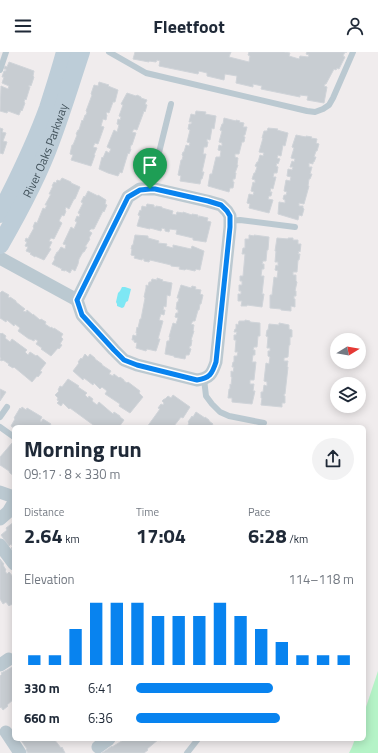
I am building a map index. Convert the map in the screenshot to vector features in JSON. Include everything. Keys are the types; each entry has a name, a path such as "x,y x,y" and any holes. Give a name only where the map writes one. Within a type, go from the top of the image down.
{"street":[{"name":"River Oaks Parkway","path":"0,214 19,177 48,108 65,52"},
{"name":"River Oaks Parkway","path":"0,245 14,221 50,143 81,52"},
{"path":"0,258 77,300 82,315 124,360 137,365 197,380 204,379 212,372 216,362 226,271 230,216 221,205 208,201 155,189 140,190 128,197 77,300"},
{"path":"0,492 12,496"},
{"path":"0,519 8,512 12,505"},
{"path":"0,545 12,561"},
{"path":"13,741 20,753"}],"lane":[{"path":"0,70 6,52"},
{"path":"109,52 146,72 315,112 323,110 329,105 353,52"},
{"path":"150,189 171,104"},
{"path":"230,221 240,220 295,227"},
{"path":"204,379 206,396 220,412 229,416 264,423"},
{"path":"0,417 7,407"},
{"path":"1,429 12,436"},
{"path":"187,753 196,741"}],"green space":[{"path":"378,671 378,753 349,753 354,741 366,741 366,707"}],"water":[{"path":"122,287 131,289 128,301 122,308 117,306 116,302 118,293"}],"building":[{"path":"135,52 231,52 229,57 249,62 249,52 284,52 290,53 289,56 299,59 300,56 308,57 309,55 306,54 307,52 345,52 343,56 345,57 339,69 334,69 324,86 327,87 324,103 307,100 308,96 300,95 300,97 261,89 262,86 253,84 253,87 236,83 237,76 225,74 224,80 207,76 207,73 199,71 198,74 159,66 160,61 157,60 156,62 149,62 133,59"},
{"path":"9,62 34,71 31,86 29,85 30,87 24,102 25,103 19,115 8,111 7,113 0,111 1,86 8,89 9,86 2,83 4,77 2,77 4,71 6,71 6,69 4,69 5,66 7,67"},
{"path":"99,82 118,90 115,102 113,102 109,113 107,112 106,114 106,120 103,119 101,126 104,127 98,144 95,143 93,147 97,148 91,166 71,160 73,155 70,154 72,145 77,135 76,134 82,120 83,121 86,115 94,85 98,86"},
{"path":"127,93 137,95 147,100 145,104 147,105 137,130 134,129 132,132 136,133 131,149 129,154 128,153 122,173 120,172 118,176 99,169 102,157 103,158 106,151 109,153 111,149 107,147 114,130 117,132 119,125 117,124 118,119 120,120 121,117 119,116 123,105 121,104"},
{"path":"196,111 206,112 205,114 216,116 214,129 212,128 210,140 207,139 207,147 204,147 203,154 206,154 202,172 204,172 200,184 180,181 181,176 178,175 183,152 186,145 189,146 190,143 187,142 190,130 188,129 189,124 192,122 189,122 191,114 195,115"},
{"path":"224,118 240,121 239,122 244,123 243,127 247,127 244,135 244,142 242,142 239,154 235,154 235,157 238,158 238,165 235,173 235,179 233,179 233,188 230,188 229,192 208,186 210,174 212,174 216,157 220,157 221,151 218,150 219,145 222,146 222,143 219,142 222,131 220,130"},
{"path":"0,128 3,129 2,132 6,133 3,141 7,142 3,154 0,153"},
{"path":"268,128 278,129 277,130 288,133 285,146 283,145 281,156 278,155 277,158 280,159 276,166 278,167 277,173 274,173 273,177 276,177 273,189 271,188 271,196 269,196 268,199 273,200 269,213 249,208 250,204 247,203 249,194 253,195 254,192 251,191 255,180 252,179 257,167 255,166 260,155 263,156 264,153 259,152 264,131 267,131"},
{"path":"296,135 312,137 311,138 317,139 316,143 319,144 313,164 309,163 309,167 312,167 310,174 312,174 309,179 309,186 304,204 299,203 299,206 303,206 304,209 302,216 299,215 298,220 278,214 279,202 285,203 285,200 283,199 287,192 284,191 286,180 290,181 291,177 287,176 288,169 292,170 293,167 290,167 292,161 294,162 295,159 291,158 294,148 292,147"},
{"path":"62,178 80,187 69,209 66,207 64,216 62,215 59,221 62,223 54,239 51,238 49,241 52,242 49,248 51,249 44,260 35,257 26,251 28,247 25,246 27,242 25,241 26,238 28,239 34,228 35,222 37,223 43,208 45,209 47,205 45,205 51,194 49,194 54,182 56,183 57,180 60,181"},
{"path":"88,191 106,200 105,204 107,205 94,229 89,231 92,233 89,238 90,239 85,247 87,247 79,259 75,271 72,269 70,273 65,270 61,270 62,269 52,264 61,247 65,249 66,245 63,244 71,227 74,229 77,222 75,221 77,216 79,217 80,214 78,213 83,203 81,202"},
{"path":"147,204 173,211 172,214 176,215 177,212 183,212 198,215 198,217 208,218 207,221 211,222 206,242 193,240 193,238 176,234 177,230 170,229 169,232 162,228 161,231 137,226 140,210 141,211 142,206 146,207"},
{"path":"135,235 148,236 148,238 159,241 158,243 167,244 166,246 173,248 173,245 191,249 192,246 204,251 200,270 196,269 195,271 179,269 180,267 134,258 135,256 131,255 131,249"},
{"path":"249,235 269,237 266,261 263,261 262,264 264,264 264,269 262,269 261,276 264,276 262,294 264,294 262,307 247,305 241,306 242,301 238,301 238,294 241,294 241,291 239,291 239,285 242,285 240,276 243,276 245,254 242,254 243,248 245,248 245,239 249,239"},
{"path":"277,238 293,238 293,240 298,240 298,244 301,244 300,252 299,251 298,254 300,254 297,272 293,272 293,275 296,275 297,282 295,291 296,296 294,296 295,307 291,306 291,311 270,308 270,295 272,295 274,277 277,278 278,271 275,270 276,265 278,266 278,262 275,262"},
{"path":"157,278 163,280 162,281 172,283 170,296 167,295 166,307 164,306 163,310 165,310 164,315 161,314 159,320 163,321 156,351 147,349 146,351 136,348 137,343 132,340 133,335 136,336 137,327 138,328 141,319 146,285 148,286 152,279 157,280"},
{"path":"181,285 191,288 192,286 196,287 195,289 201,290 200,294 203,295 195,321 191,324 194,325 194,331 191,346 189,348 191,349 189,355 186,355 185,359 165,354 167,341 169,341 173,323 176,324 178,318 175,317 176,313 178,313 178,310 176,309 179,298 177,298"},
{"path":"2,291 25,309 23,311 26,312 27,310 40,320 41,319 46,322 45,324 51,328 54,328 63,334 61,337 63,339 60,344 62,345 51,356 36,344 38,341 35,339 34,341 29,339 18,331 20,328 15,324 14,326 7,320 6,322 0,318 0,293"},
{"path":"245,320 260,323 260,336 258,336 257,347 254,347 253,350 255,350 255,355 253,355 252,362 256,362 254,380 250,380 250,384 254,384 253,391 255,391 252,404 232,402 232,398 228,398 232,377 231,371 233,372 234,367 232,367 234,356 237,356 238,352 235,352 236,340 234,340 234,335 236,335 237,332 234,332 236,329 236,324 238,325 239,321"},
{"path":"279,323 289,325 289,329 292,330 288,357 284,358 284,361 288,361 288,367 284,394 285,403 282,403 282,407 261,405 261,392 263,392 264,385 267,386 267,382 264,381 266,363 269,364 270,357 268,356 268,351 270,351 270,348 267,348 267,330 269,324 279,325"},
{"path":"0,333 6,336 5,338 10,342 12,339 27,350 25,352 28,355 30,352 36,356 37,355 46,363 40,371 42,372 32,382 14,367 13,368 8,365 9,364 3,360 0,360"},
{"path":"85,354 88,357 90,354 111,371 109,374 113,376 114,374 119,378 120,377 140,391 139,393 143,397 130,413 105,394 107,391 102,387 100,389 94,383 93,385 84,378 83,380 73,371"},
{"path":"68,379 87,393 85,395 88,398 89,396 93,399 92,401 97,405 99,402 113,414 114,412 124,420 120,425 93,425 70,408 69,409 63,403 61,406 57,403 59,401 55,395 59,391 60,386 62,387"},
{"path":"0,389 6,392 0,401"},
{"path":"173,395 190,407 183,418 181,417 175,425 148,425 160,409 158,408 161,404 163,405 164,403 162,401 168,396 171,398"},
{"path":"22,407 26,410 27,408 42,417 41,422 43,419 51,424 12,425 12,427 11,426 15,419 14,418 20,408 21,409"},
{"path":"196,412 213,424 188,425 188,422 192,416 193,417"},
{"path":"12,443 12,474 0,465 0,457"},
{"path":"12,524 12,546 11,544 9,546 1,535 7,530 6,528"},
{"path":"0,559 4,564 3,565 7,574 9,572 12,576 12,604 9,606 6,602 3,604 0,599"},
{"path":"12,667 12,701 3,710 1,707 0,708 1,673"},
{"path":"22,741 56,741 61,748 62,747 65,753 28,753 26,750 27,749"},
{"path":"122,741 157,741 144,753 102,753"}],"route":[{"path":"150,189 221,205 230,216 216,362 212,372 206,378 197,380 137,365 124,360 82,315 77,300 128,197 140,190 150,189"}]}
